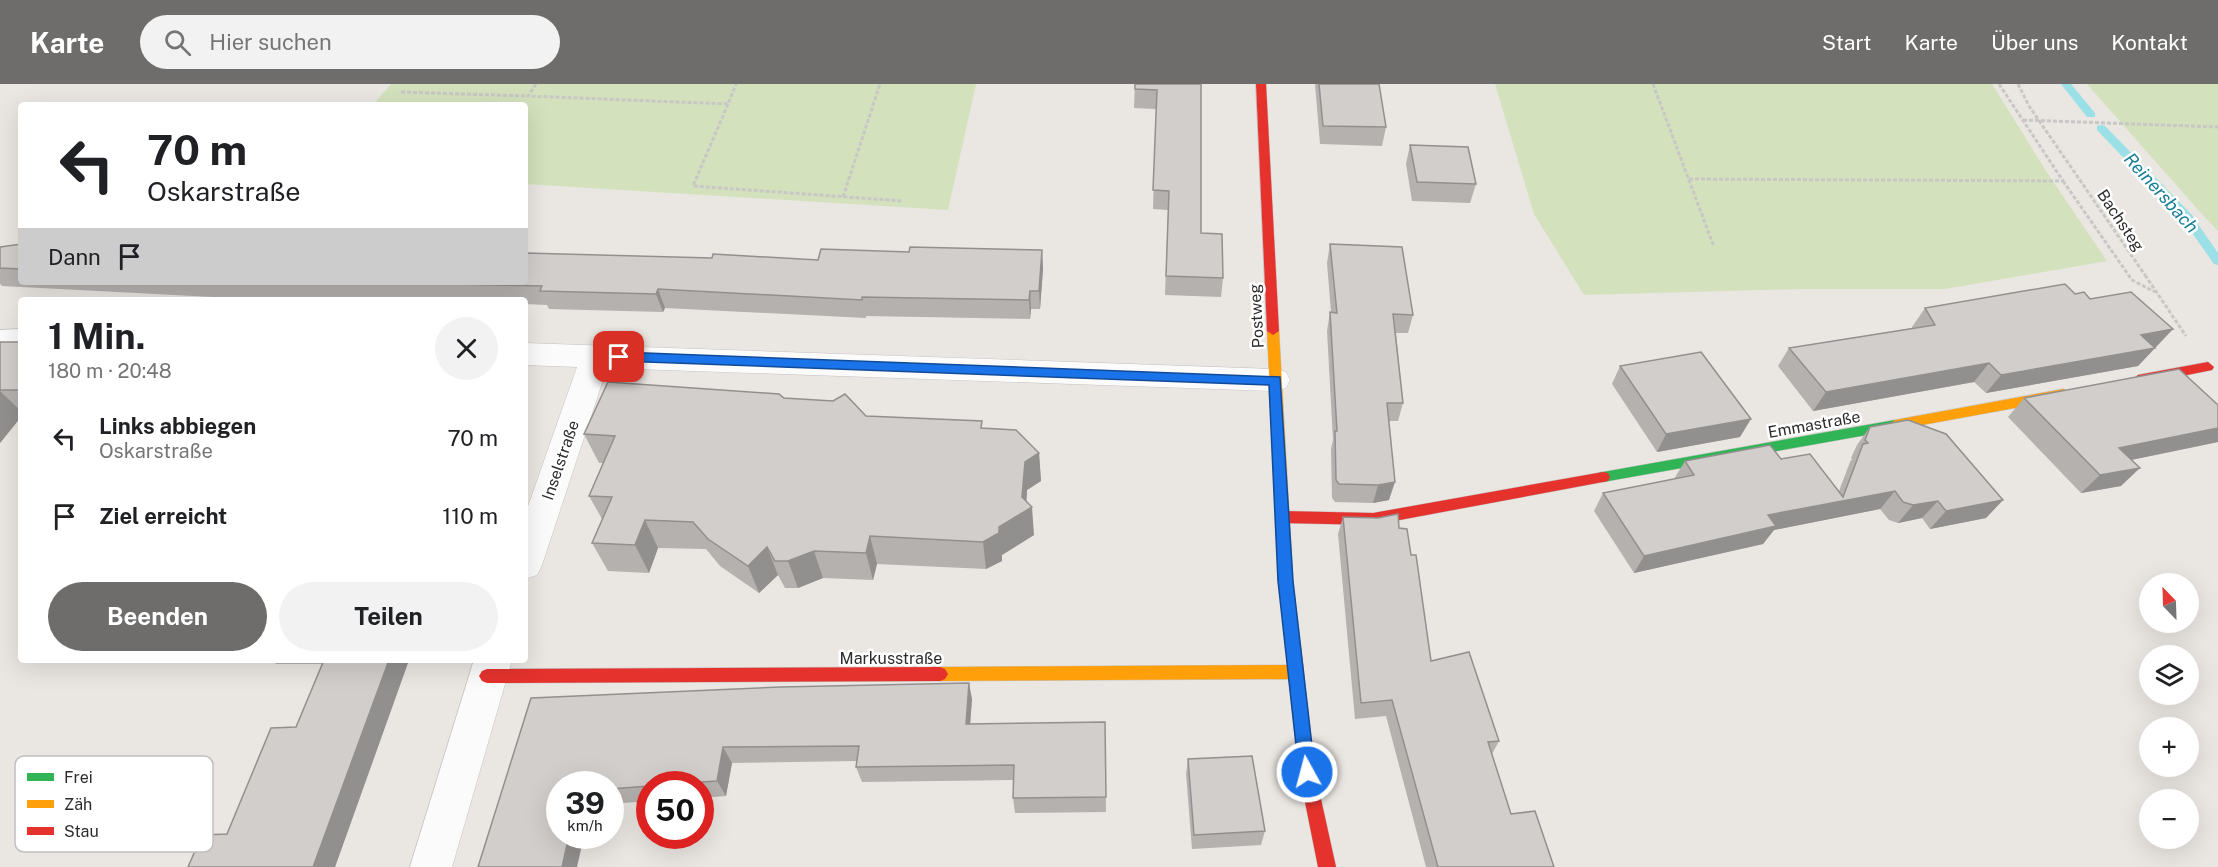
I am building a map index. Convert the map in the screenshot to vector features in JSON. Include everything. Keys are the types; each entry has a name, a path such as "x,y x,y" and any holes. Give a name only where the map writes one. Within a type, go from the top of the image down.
{"street":[{"name":"Postweg","path":"1261,84 1282,517 1294,672 1307,772 1327,867"},
{"path":"0,341 18,340"},
{"path":"528,354 1275,380"},
{"name":"Inselstraße","path":"528,556 596,356"},
{"path":"2127,383 2208,368"},
{"name":"Emmastraße","path":"1282,517 1373,519 2080,391"},
{"path":"431,867 490,668"},
{"name":"Markusstraße","path":"490,668 1294,672"}],"path":[{"path":"528,96 536,84"},
{"path":"736,84 693,186 903,201"},
{"path":"843,197 880,84"},
{"path":"1653,84 1714,247"},
{"path":"1999,84 2132,280 2155,292"},
{"name":"Bachsteg","path":"2018,84 2029,106 2208,368"},
{"path":"401,92 728,104"},
{"path":"2022,120 2218,127"},
{"path":"1689,179 2063,181"}],"green space":[{"path":"391,84 976,84 948,210 528,184 528,102 376,102"},
{"path":"1495,84 1992,84 2048,174 2107,261 1945,289 1802,289 1584,295 1534,214"},
{"path":"2087,84 2218,84 2218,231 2201,213"}],"building":[{"path":"1135,84 1201,84 1201,233 1222,234 1223,278 1166,276 1169,191 1153,190 1157,90 1135,89"},
{"path":"1319,84 1379,84 1386,127 1323,126"},
{"path":"1410,145 1468,147 1476,184 1417,182"},
{"path":"18,244 18,269 0,268 0,247"},
{"path":"1330,244 1402,247 1413,315 1393,314 1403,403 1387,403 1395,482 1378,485 1339,484 1336,480 1335,431 1337,431 1330,312 1337,313"},
{"path":"910,247 1042,250 1039,291 1030,291 1029,300 862,297 862,300 658,289 656,294 540,291 542,286 495,285 528,285 528,253 712,258 713,254 818,260 821,249 909,252"},
{"path":"2065,284 2075,294 2084,292 2090,299 2131,292 2173,329 2141,335 2155,348 2001,375 1989,363 1826,392 1789,348 1935,325 1925,308"},
{"path":"0,342 18,342 18,390 0,390"},
{"path":"1701,352 1751,419 1666,434 1620,366"},
{"path":"2179,369 2218,405 2218,428 2119,448 2140,468 2100,475 2024,398"},
{"path":"608,382 779,394 784,398 833,401 845,394 866,416 982,421 981,428 1016,430 1039,453 1025,462 1022,497 1032,507 999,527 999,533 983,542 870,536 866,553 814,551 788,561 775,561 767,547 748,566 708,539 693,522 645,520 635,545 592,543 612,497 589,496 615,436 584,434"},
{"path":"1908,420 1946,434 2003,500 1946,511 1938,501 1913,505 1903,502 1895,491 1768,515 1776,526 1644,556 1603,493 1694,475 1685,461 1770,445 1781,459 1810,454 1843,497 1863,444 1868,443 1865,440 1870,427"},
{"path":"1398,514 1399,528 1407,529 1411,555 1416,555 1431,661 1469,652 1499,741 1488,742 1511,814 1535,811 1554,867 1438,867 1392,700 1361,703 1343,517 1378,518"},
{"path":"323,663 388,663 313,867 188,867 195,852 213,852 213,835 227,834 271,728 296,727"},
{"path":"969,683 966,724 1105,722 1106,797 1013,798 1014,765 856,767 859,746 723,747 717,781 714,781 714,771 636,771 636,787 624,788 624,771 546,771 546,849 566,849 562,867 478,867 531,698 781,687"},
{"path":"1252,756 1265,831 1194,835 1188,759"}],"waterway":[{"name":"Reinersbach","path":"2066,84 2091,115"},
{"name":"Reinersbach","path":"2101,128 2187,217 2218,261"}],"traffic: fast":[{"path":"1603,477 1895,425"}],"traffic: slow":[{"path":"1273,331 1286,581 1295,665"},
{"path":"1895,425 2064,394"},
{"path":"940,674 1294,672"}],"traffic: jam":[{"path":"1261,84 1273,331"},
{"path":"2138,380 2208,367"},
{"path":"1282,517 1373,519 1603,477"},
{"path":"1295,665 1307,772 1327,867"},
{"path":"487,676 940,674"}],"route":[{"path":"619,357 1275,380 1286,581 1294,672 1307,772"}]}
